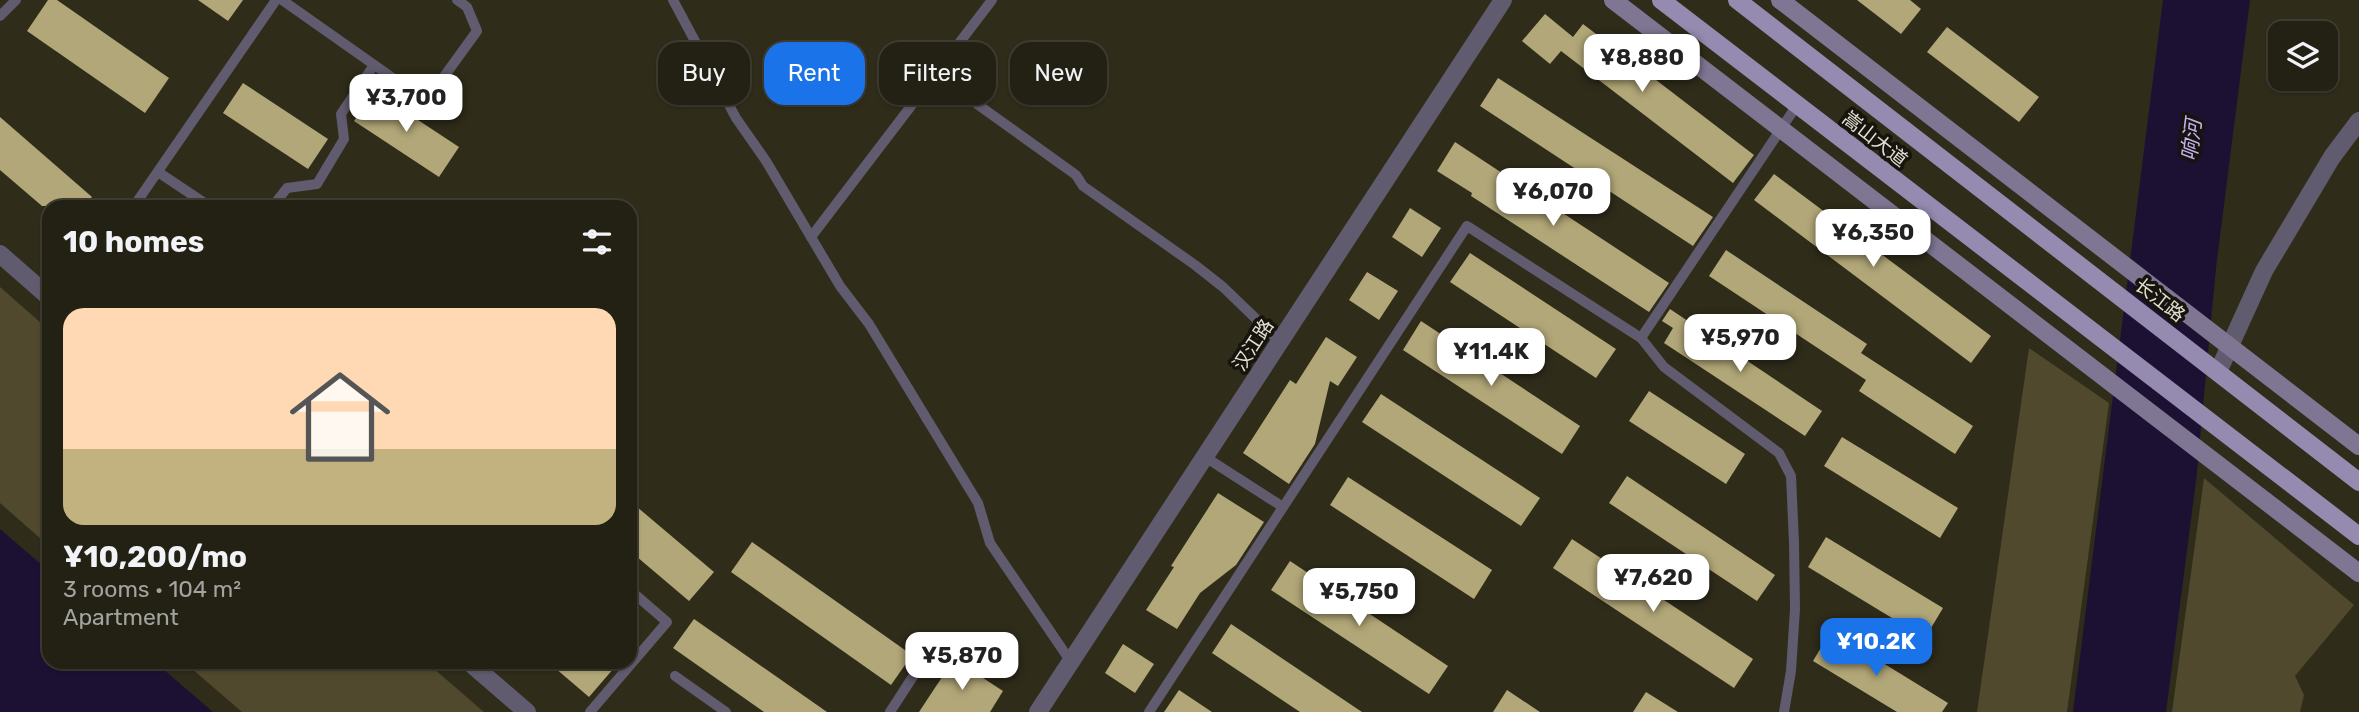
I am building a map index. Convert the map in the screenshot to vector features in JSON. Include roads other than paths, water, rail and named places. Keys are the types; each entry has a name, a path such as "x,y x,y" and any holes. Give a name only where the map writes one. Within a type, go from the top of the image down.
{"main road":[{"path":"1613,0 2359,573"},
{"name":"嵩山大道","path":"1661,0 2359,536"},
{"name":"嵩山大道","path":"1737,0 2076,262"},
{"path":"1780,0 2359,446"},
{"name":"长江路","path":"2076,262 2218,372"},
{"path":"2218,372 2359,482"}],"street":[{"name":"汉江路","path":"1038,712 1503,0"},
{"path":"2218,372 2264,271 2332,157 2359,121"},
{"path":"0,254 42,291"},
{"path":"477,669 527,712"}],"lane":[{"path":"0,16 16,0"},
{"path":"138,200 276,0"},
{"path":"282,0 417,95 435,89 477,31 467,7 457,0"},
{"path":"673,0 736,118 766,161 840,286 869,324 978,503 990,543 1071,662"},
{"path":"960,42 992,0"},
{"path":"278,200 287,188 317,184 344,139 341,114 374,65"},
{"path":"811,237 911,105"},
{"path":"978,105 1076,175 1083,186 1195,265 1223,287 1280,342"},
{"path":"1641,338 1797,105"},
{"path":"158,172 200,200"},
{"path":"1149,712 1467,226 1641,338 1664,367 1779,453 1791,476 1795,609 1791,671 1784,712"},
{"path":"1205,457 1283,507"},
{"path":"637,596 667,622 637,657"},
{"path":"890,712 923,661"},
{"path":"590,712 627,669"},
{"path":"675,676 726,712"}],"water":[{"name":"响河","path":"2163,0 2250,0 2216,268 2196,481 2166,712 2073,712"},
{"path":"0,529 42,565 42,669 163,669 213,712 0,712"}]}
